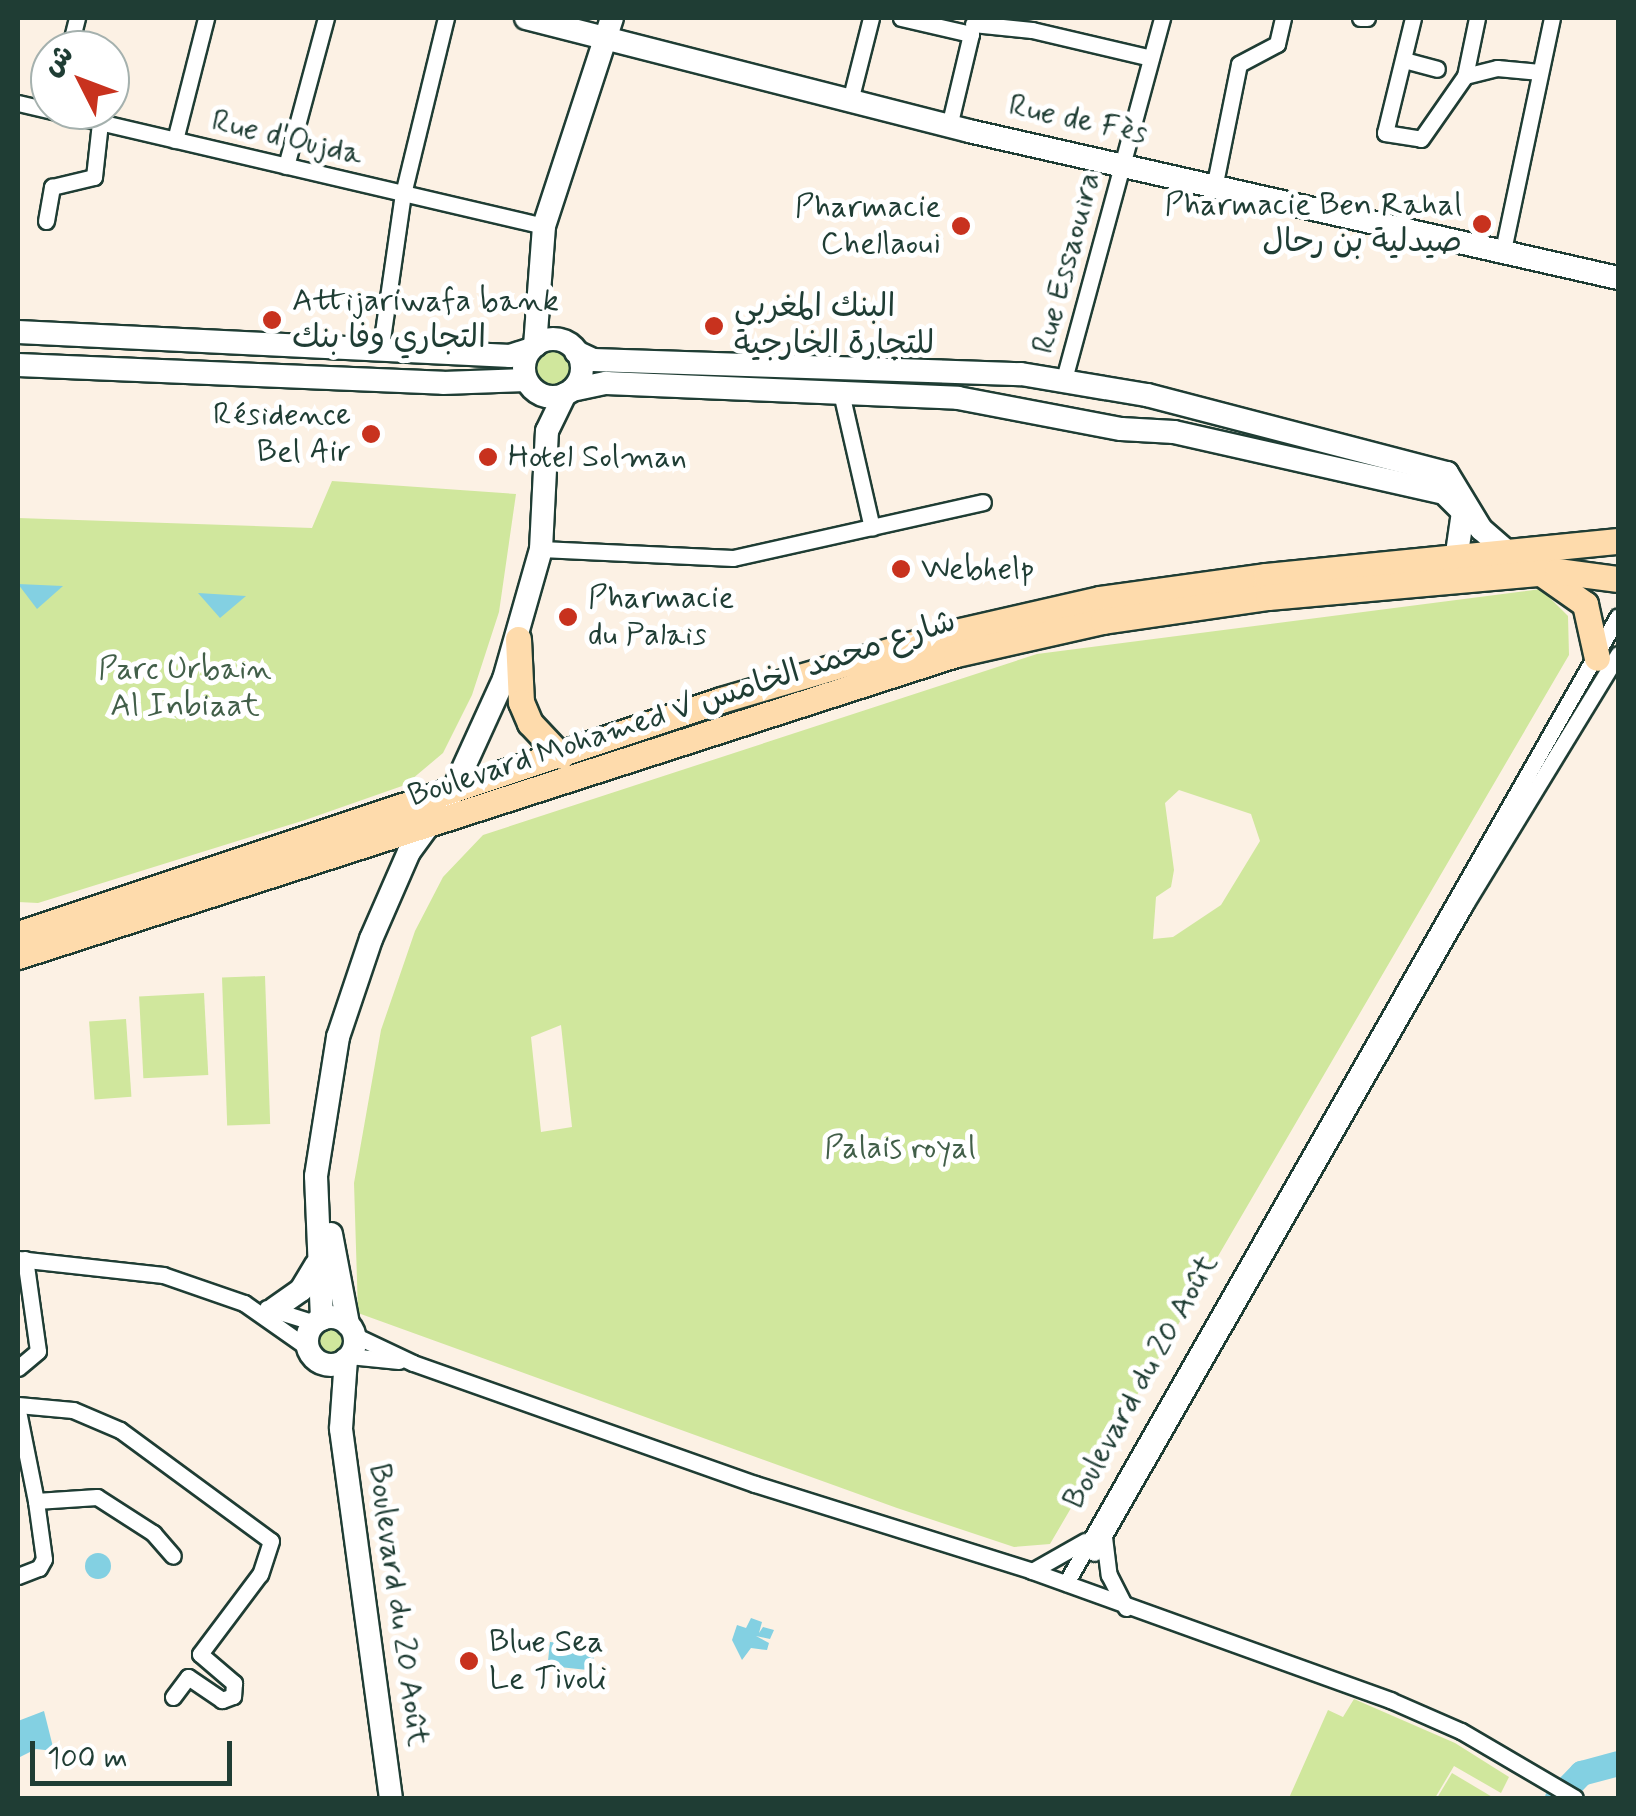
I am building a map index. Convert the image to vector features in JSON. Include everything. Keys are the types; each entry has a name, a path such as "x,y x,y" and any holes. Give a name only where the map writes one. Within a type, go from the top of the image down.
{"main road":[{"name":"Boulevard Mohamed V شارع محمد الخامس","path":"18,934 778,683 1266,576 1618,541"},
{"name":"Boulevard Mohamed V شارع محمد الخامس","path":"18,956 899,668 1101,610 1541,572 1618,579"},
{"path":"1541,572 1584,604 1608,656"},
{"path":"518,639 521,702 530,723 561,756"}],"street":[{"path":"175,140 206,18"},
{"path":"286,166 326,18"},
{"path":"382,346 403,194 446,18"},
{"name":"Rue de Fès","path":"526,18 609,26 948,126 1123,162 1502,255 1618,278"},
{"path":"850,100 871,18"},
{"path":"901,18 1032,30 1152,58"},
{"name":"Rue Essaouira","path":"1064,379 1162,18"},
{"path":"1215,183 1239,64 1277,44 1284,18"},
{"path":"1412,18 1385,133 1422,138 1465,76 1477,18"},
{"path":"1502,255 1552,18"},
{"path":"948,126 973,25"},
{"path":"311,1352 318,1321 320,1141 338,1037 384,906 409,852 458,791 518,639 540,549 545,443 528,383 544,226 609,26"},
{"path":"1404,60 1437,69"},
{"path":"1465,76 1497,68 1540,72"},
{"name":"Rue d'Oujda","path":"130,129 544,226"},
{"path":"46,221 52,187 94,177 99,130"},
{"path":"540,291 571,347 581,375 545,443"},
{"path":"18,332 382,346 510,356 533,348 571,347 593,360 1064,379 1448,472 1481,529 1511,554"},
{"path":"18,365 528,383 542,396 606,383 842,397 974,399 1121,429 1174,432 1414,485 1459,504 1456,560"},
{"path":"842,397 872,528"},
{"path":"540,549 733,558 983,502"},
{"name":"Boulevard du 20 Août","path":"1071,1585 1608,656 1618,616"},
{"name":"Boulevard du 20 Août","path":"391,1798 340,1422 349,1344 330,1228 340,1081 368,980 436,821"},
{"path":"18,1368 38,1351 21,1259 162,1275 244,1303 318,1321 349,1344 755,1484 1071,1585 1422,1712 1521,1764 1575,1798"},
{"path":"274,1309 301,1290 317,1262"},
{"path":"244,1303 329,1364 349,1344"},
{"name":"Boulevard du 20 Août","path":"311,1352 340,1422"},
{"path":"18,1576 39,1568 44,1559 18,1408 73,1410 120,1430 271,1541 260,1574 200,1654 234,1683 233,1696 222,1700 188,1678 173,1697"},
{"path":"36,1502 97,1497 153,1532 173,1556"},
{"path":"1032,1572 1066,1556 1100,1533 1105,1562 1126,1608"}],"green space":[{"path":"552,346 568,352 574,368 568,384 552,390 536,384 530,368 536,352"},
{"name":"Parc Urbain Al Inbiaat","path":"332,481 516,494 499,612 472,695 443,753 405,785 38,903 18,902 18,518 312,528"},
{"name":"Palais royal","path":"1541,589 1568,616 1569,655 1050,1544 1014,1547 897,1508 358,1313 354,1183 381,1030 415,931 443,877 483,835 1037,654","holes":["1179,790 1251,814 1260,841 1221,905 1173,937 1153,939 1156,897 1171,887 1174,870 1165,803","561,1025 572,1127 541,1132 531,1037"]},
{"path":"265,976 270,1124 227,1125 222,978"},
{"path":"204,993 208,1075 143,1078 139,996"},
{"path":"126,1019 131,1097 95,1099 89,1022"},
{"path":"332,1327 343,1331 347,1342 343,1353 332,1357 321,1353 317,1342 321,1331"},
{"path":"1354,1699 1455,1743 1509,1777 1501,1793 1454,1766 1435,1798 1289,1798 1328,1710 1343,1717"},
{"path":"1452,1773 1494,1798 1437,1798"}],"water":[{"path":"18,584 63,586 37,609"},
{"path":"198,593 246,596 220,618"},
{"path":"98,1553 107,1557 111,1566 107,1575 98,1579 89,1575 85,1566 89,1557"},
{"path":"751,1618 762,1622 759,1633 763,1627 774,1630 770,1639 756,1636 769,1643 767,1650 751,1648 742,1660 732,1640 737,1625 746,1628"},
{"path":"550,1642 595,1647 592,1671 547,1666"},
{"path":"44,1711 54,1751 36,1749 18,1758 18,1721"}],"waterway":[{"path":"1557,1798 1581,1773 1618,1763"}],"place":[{"name":"Pharmacie Ben Rahal صيدلية بن رحال","path":"1482,224"},
{"name":"Pharmacie Chellaoui","path":"961,226"},
{"name":"Attijariwafa bank التجاري وفا بنك","path":"272,320"},
{"name":"البنك المغربي للتجارة الخارجية","path":"714,326"},
{"name":"Résidence Bel Air","path":"371,434"},
{"name":"Hotel Solman","path":"488,457"},
{"name":"Webhelp","path":"901,569"},
{"name":"Pharmacie du Palais","path":"568,617"},
{"name":"Blue Sea Le Tivoli","path":"469,1661"}]}
